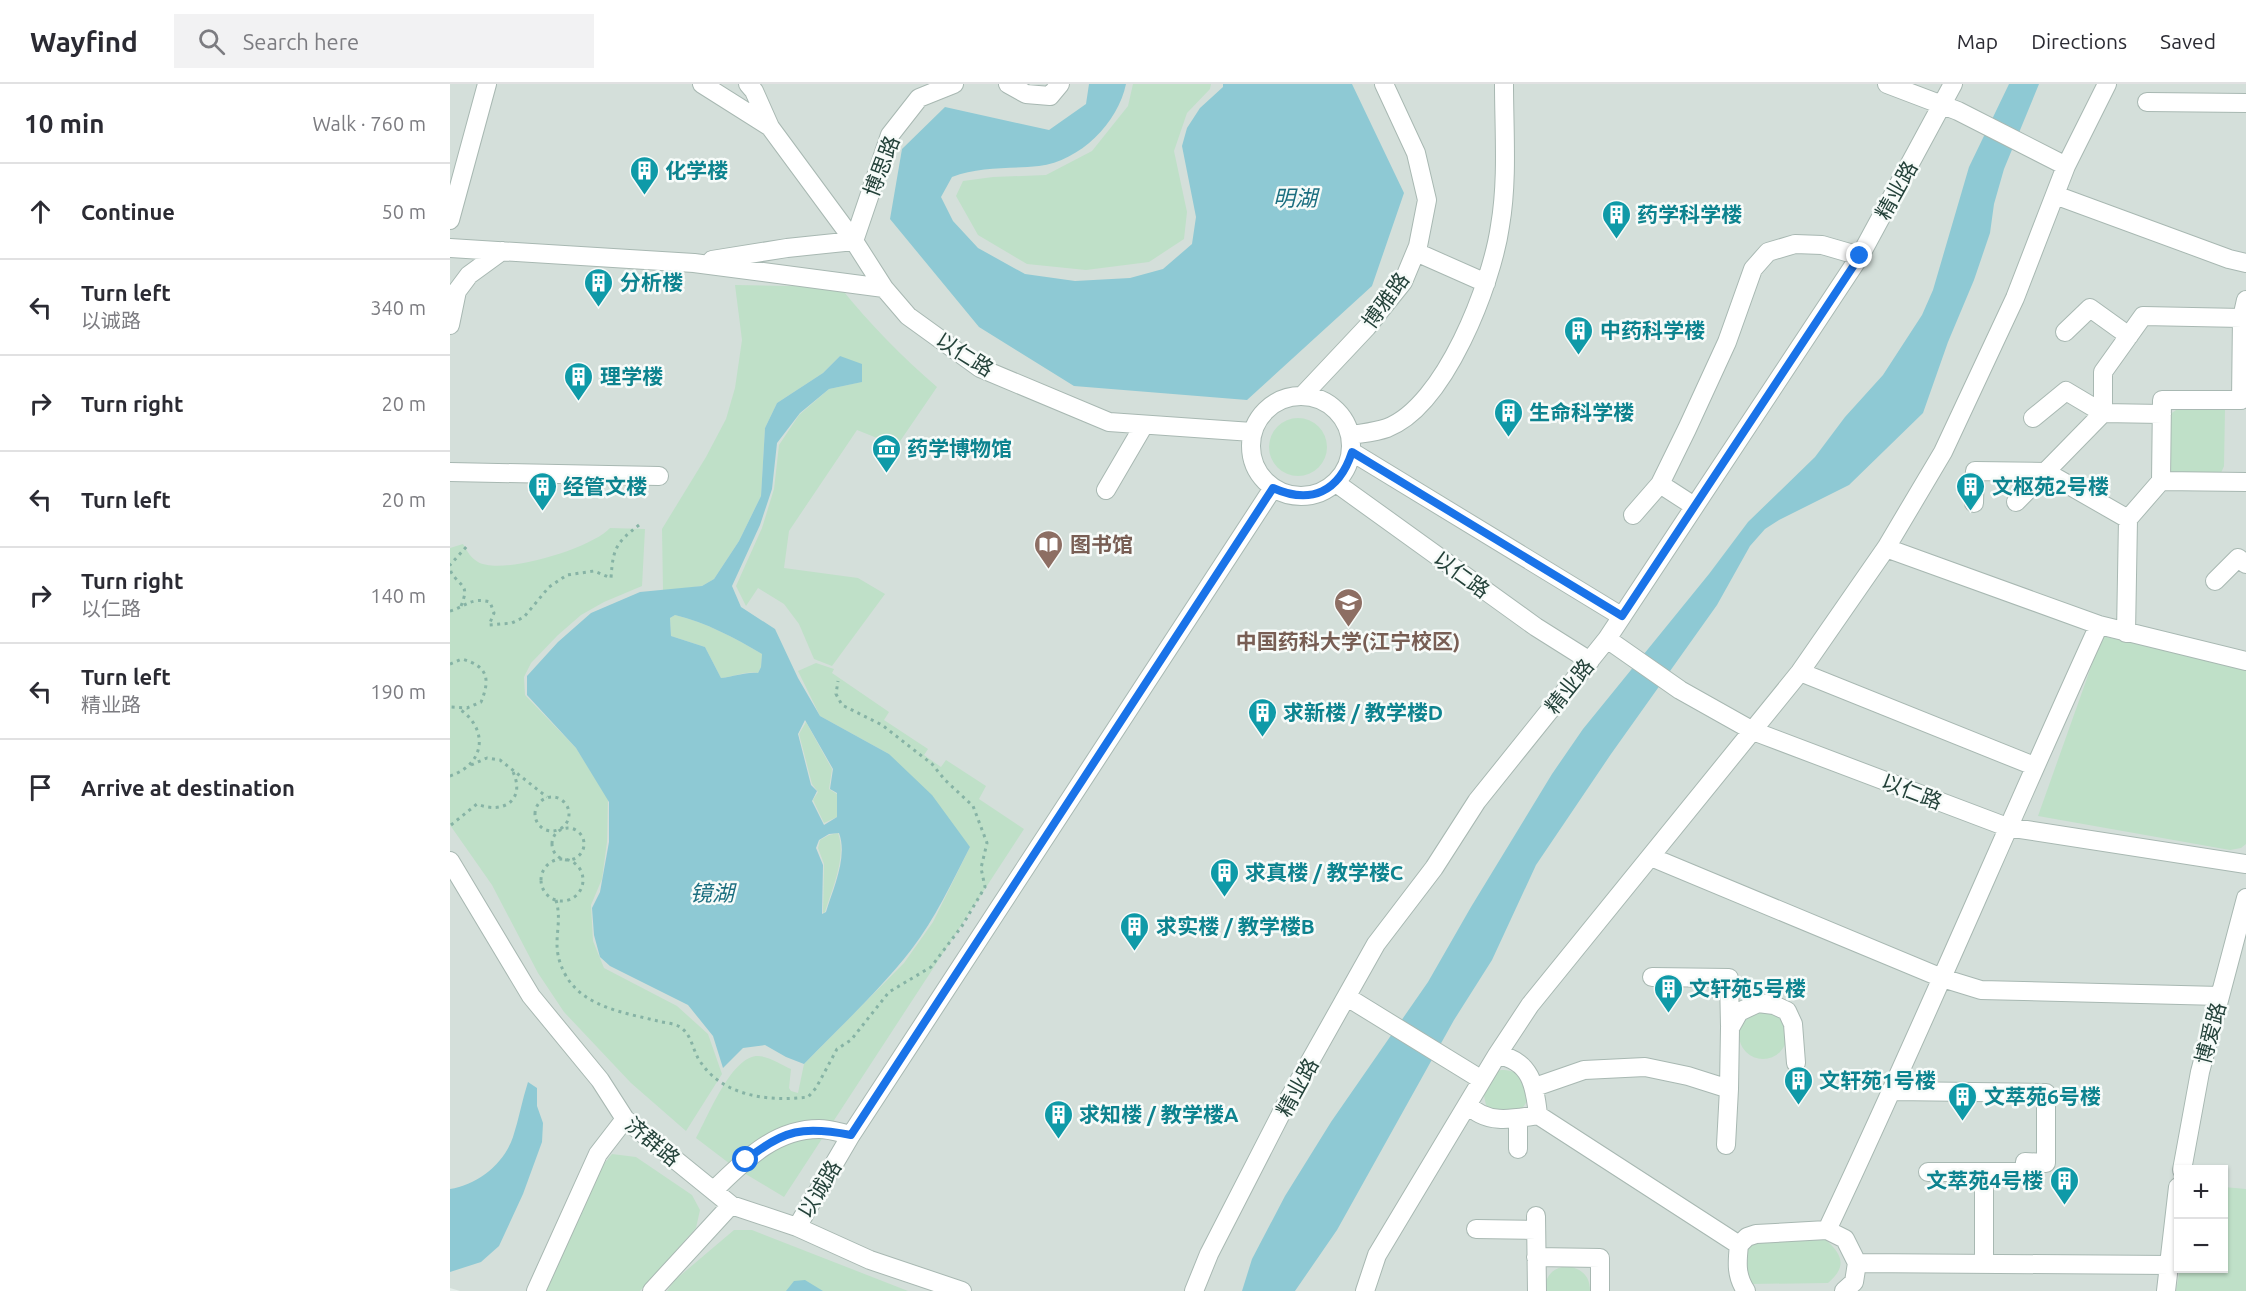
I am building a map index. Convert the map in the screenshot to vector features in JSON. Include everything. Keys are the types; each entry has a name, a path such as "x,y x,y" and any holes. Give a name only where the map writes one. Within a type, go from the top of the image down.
{"street":[{"path":"450,220 487,84"},
{"name":"以仁路","path":"702,84 770,127"},
{"name":"博思路","path":"854,242 890,135 919,98 954,84"},
{"path":"1008,84 1026,94 1050,96 1060,84"},
{"name":"博雅路","path":"1303,395 1367,327 1396,291 1403,282 1416,252 1427,200 1416,153 1384,84"},
{"path":"1352,444 1388,428 1418,407 1443,375 1471,325 1486,282 1500,226 1504,170 1504,84"},
{"path":"1887,84 1950,108 2066,166"},
{"name":"精业路","path":"1194,1291 1209,1254 1286,1104 1376,944 1434,868 1477,801 1607,639 1860,256 1950,108 1953,84"},
{"path":"1365,1291 1377,1255 1497,1055 1530,1005 1800,672 1886,548 1943,452 2015,298 2066,166 2107,84"},
{"name":"以仁路","path":"753,86 770,127 854,242 884,288 908,316 980,368 1109,422 1252,432"},
{"path":"2147,102 2246,103"},
{"path":"2055,195 2229,259 2246,263"},
{"path":"694,263 787,248 854,242"},
{"path":"1633,515 1660,484 1727,342 1753,269 1768,252 1795,244 1822,245 1860,256"},
{"path":"450,248 694,263 884,288"},
{"path":"450,325 457,291 470,275 502,251"},
{"path":"1416,252 1486,282"},
{"path":"2065,332 2090,308 2128,336"},
{"path":"2016,502 2103,413 2103,372 2143,316 2244,309 2241,400 2162,400 2161,480 2127,519 2126,633"},
{"path":"2033,418 2066,392 2103,413 2162,414"},
{"path":"1303,395 1320,398 1334,407 1345,420 1352,444 1347,469 1336,483 1322,492 1305,496 1288,495 1273,488 1261,477 1250,448 1252,432 1260,417 1271,405 1286,397 1303,395"},
{"path":"1106,490 1144,424"},
{"path":"1352,444 1622,616"},
{"path":"1974,503 1975,471 2046,472 2127,519"},
{"path":"450,472 659,476"},
{"path":"2161,480 2246,482"},
{"name":"以仁路","path":"1336,483 1536,627 1590,661"},
{"path":"1660,484 1694,506"},
{"name":"以诚路","path":"797,1227 851,1135 1273,488"},
{"path":"1886,548 2099,625 2246,662"},
{"path":"2215,581 2238,558 2246,564"},
{"path":"1827,1230 1893,1091 2007,827 2099,625"},
{"name":"以仁路","path":"1607,639 1680,690 1753,731 2007,827 2246,864"},
{"path":"1800,672 2034,766"},
{"path":"1650,857 1942,978 1981,990 2220,996"},
{"name":"济群路","path":"450,861 531,996 600,1080 625,1119 731,1205 797,1227 870,1260 963,1291"},
{"name":"博爱路","path":"2183,1165 2200,1071 2246,898"},
{"path":"1652,977 1729,978 1729,1089 1726,1145"},
{"path":"1347,997 1482,1080"},
{"path":"1730,1028 1738,1012 1758,1003 1774,1005 1787,1011 1793,1024 1796,1063"},
{"path":"1497,1055 1509,1056 1525,1068 1535,1087 1538,1115"},
{"path":"1535,1087 1584,1070 1645,1067 1688,1076 1729,1089"},
{"path":"1893,1091 2046,1093 2046,1162 2025,1162 2025,1172 1928,1172"},
{"path":"1468,1104 1472,1110 1487,1118 1518,1118 1538,1115 1738,1245"},
{"path":"1518,1118 1518,1149"},
{"path":"536,1291 598,1154 625,1119"},
{"path":"714,1190 765,1144 800,1131 820,1129 851,1135"},
{"path":"1984,1172 1984,1264"},
{"path":"652,1291 731,1205"},
{"path":"2166,1291 2175,1219"},
{"path":"1476,1229 1536,1223 1537,1291"},
{"path":"1746,1291 1736,1268 1738,1245 1747,1237 1756,1234 1827,1230 1845,1239 1857,1263 1854,1282 1844,1291"},
{"path":"1536,1257 1600,1258 1600,1291"},
{"path":"1857,1263 2171,1265"}],"path":[{"path":"450,611 477,599 490,602 494,613 489,625 512,622 524,617 549,587 567,575 594,571 611,578 612,558 620,540 639,525"},
{"path":"460,607 466,594 461,582 451,572 450,565 467,546"},
{"path":"450,664 462,659 476,663 486,674 487,688 481,702 467,708 450,707 467,714 479,734 476,756 470,766"},
{"path":"556,900 559,910 556,952 566,977 585,998 615,1011 679,1026 689,1036 697,1056 708,1073 730,1089 756,1096 792,1099 808,1097 816,1088 837,1049 851,1040 889,992 931,967 962,926 985,887 981,868 987,843 973,806 945,780 932,764 882,725 842,705 836,694 838,681"},
{"path":"450,776 487,758 500,760 547,797 562,799 568,808 567,823 559,830 553,838 552,844 555,854 564,859 576,865 580,871 582,884 575,895 563,901 550,897 542,886 542,873 551,862 564,859 570,859 579,855 584,841 579,832 574,829 564,828 559,830 548,831 536,820 538,804 547,797"},
{"path":"451,825 477,804 487,808 509,805 514,797 516,786 516,777 512,770"}],"shaded area":[{"name":"中国药科大学(江宁校区)","path":"450,84 2246,84 2246,1291 460,1291 450,1288"}],"green space":[{"path":"1133,84 1211,84 1210,89 1187,113 1174,151 1187,212 1184,239 1149,262 1086,270 1027,264 978,235 956,196 963,181 993,177 1046,175 1092,151 1128,106"},
{"path":"735,285 840,287 886,339 937,387 892,453 877,438 857,430 789,531 784,568 858,578 885,594 832,666 814,659 799,624 784,604 758,588 746,606 736,586 762,528 774,489 779,445 799,415 829,389 861,382 840,356 823,373 777,403 765,428 761,496 739,541 714,579 702,586 663,591 662,529 706,457 726,419 735,388 742,340"},
{"path":"2179,408 2225,409 2224,466 2221,473 2166,485 2166,417"},
{"path":"1292,418 1304,418 1319,426 1327,441 1327,453 1319,468 1304,476 1292,476 1277,468 1269,453 1269,441 1277,426"},
{"path":"610,528 645,529 642,586 604,602 581,615 558,635 531,663 524,677 525,695 576,748 608,799 607,842 602,879 591,905 593,941 604,968 677,1006 708,1034 722,1074 686,1131 631,1083 564,1012 538,973 492,885 450,825 450,548 463,544 478,562 490,565 526,563 585,544"},
{"path":"675,615 720,631 762,654 758,673 721,678 705,647 671,636 670,618"},
{"path":"2102,636 2246,669 2246,844 2241,848 2230,850 2038,816"},
{"path":"816,663 834,669 832,673 889,712 884,720 928,749 924,755 941,767 946,760 986,786 979,799 1024,829 784,1197 734,1167 696,1138 713,1104 737,1067 756,1056 770,1059 791,1069 789,1088 798,1093 804,1064 904,963 933,922 970,847 889,754 820,716 798,671"},
{"path":"806,722 832,769 829,789 837,794 837,817 824,823 813,800 818,792 812,784 799,734"},
{"path":"838,833 841,852 838,873 823,913 824,864 818,848 820,840"},
{"path":"1758,1011 1768,1011 1780,1018 1787,1030 1787,1040 1780,1052 1768,1059 1758,1059 1743,1048 1739,1040 1739,1030 1750,1015"},
{"path":"1501,1070 1518,1074 1523,1082 1528,1100 1519,1113 1490,1111 1486,1105 1483,1091 1494,1073"},
{"path":"612,1154 636,1157 692,1195 700,1210 696,1228 640,1291 544,1291 598,1171"},
{"path":"2228,1187 2246,1189 2246,1291 2176,1291 2179,1273 2228,1273"},
{"path":"734,1230 752,1230 908,1291 667,1291 675,1280"},
{"path":"1826,1240 1841,1261 1838,1272 1828,1283 1750,1284 1739,1253 1748,1242"},
{"path":"1568,1266 1584,1274 1589,1281 1590,1291 1544,1291 1551,1273 1558,1268"}],"water":[{"name":"明湖","path":"1089,84 1126,84 1115,113 1095,138 1082,148 1054,163 962,173 952,177 941,197 953,221 978,248 1025,274 1075,281 1130,278 1163,269 1192,244 1196,217 1182,146 1187,128 1200,108 1223,87 1223,84 1352,84 1404,193 1372,286 1247,400 1074,386 979,327 890,219 902,149 945,107 1049,130 1086,104"},
{"path":"2009,84 2039,84 2004,169 1994,204 1990,233 1923,413 1849,485 1779,520 1765,529 1750,546 1717,605 1611,754 1536,865 1492,960 1454,1020 1337,1230 1295,1291 1242,1291 1252,1259 1285,1196 1331,1122 1428,982 1552,774 1583,729 1709,574 1748,522 1815,457 1845,417 1883,375 1922,315 1933,290 1969,167"},
{"name":"镜湖","path":"840,356 862,364 862,382 829,389 800,413 777,443 772,489 760,525 732,586 741,607 775,629 798,678 820,716 889,754 932,795 970,847 950,887 911,950 873,994 804,1064 765,1045 743,1048 723,1068 713,1036 688,1005 610,966 600,957 594,935 592,908 600,892 609,842 609,802 576,748 527,695 527,676 558,642 591,613 640,592 702,586 714,579 739,541 761,496 765,428 777,403 823,373","holes":["675,615 720,631 762,654 758,673 721,678 705,647 671,636 670,618","805,720 833,769 830,789 837,793 837,817 824,825 812,801 817,791 811,785 798,734","839,833 842,852 836,883 826,912 822,914 823,865 816,848 819,840 829,834"]},
{"path":"528,1082 537,1088 537,1106 543,1123 542,1142 523,1194 499,1246 481,1262 450,1272 450,1189 479,1178 503,1156 513,1137"},
{"path":"805,1280 823,1291 786,1291 794,1281"}],"place":[{"name":"化学楼","path":"644,196"},
{"name":"药学科学楼","path":"1616,240"},
{"name":"分析楼","path":"599,308"},
{"name":"中药科学楼","path":"1579,356"},
{"name":"理学楼","path":"579,402"},
{"name":"生命科学楼","path":"1508,438"},
{"name":"药学博物馆","path":"886,474"},
{"name":"经管文楼","path":"542,512"},
{"name":"文枢苑2号楼","path":"1971,512"},
{"name":"图书馆","path":"1049,570"},
{"name":"中国药科大学(江宁校区)","path":"1348,628"},
{"name":"求新楼 / 教学楼D","path":"1262,738"},
{"name":"求真楼 / 教学楼C","path":"1224,898"},
{"name":"求实楼 / 教学楼B","path":"1135,952"},
{"name":"文轩苑5号楼","path":"1668,1014"},
{"name":"文轩苑1号楼","path":"1798,1106"},
{"name":"文萃苑6号楼","path":"1963,1122"},
{"name":"求知楼 / 教学楼A","path":"1058,1140"},
{"name":"文萃苑4号楼","path":"2064,1206"}],"route":[{"path":"746,1160 765,1144 800,1131 820,1129 851,1135 1273,488 1288,495 1305,496 1322,492 1336,483 1347,469 1352,452 1622,616 1860,256"}]}
